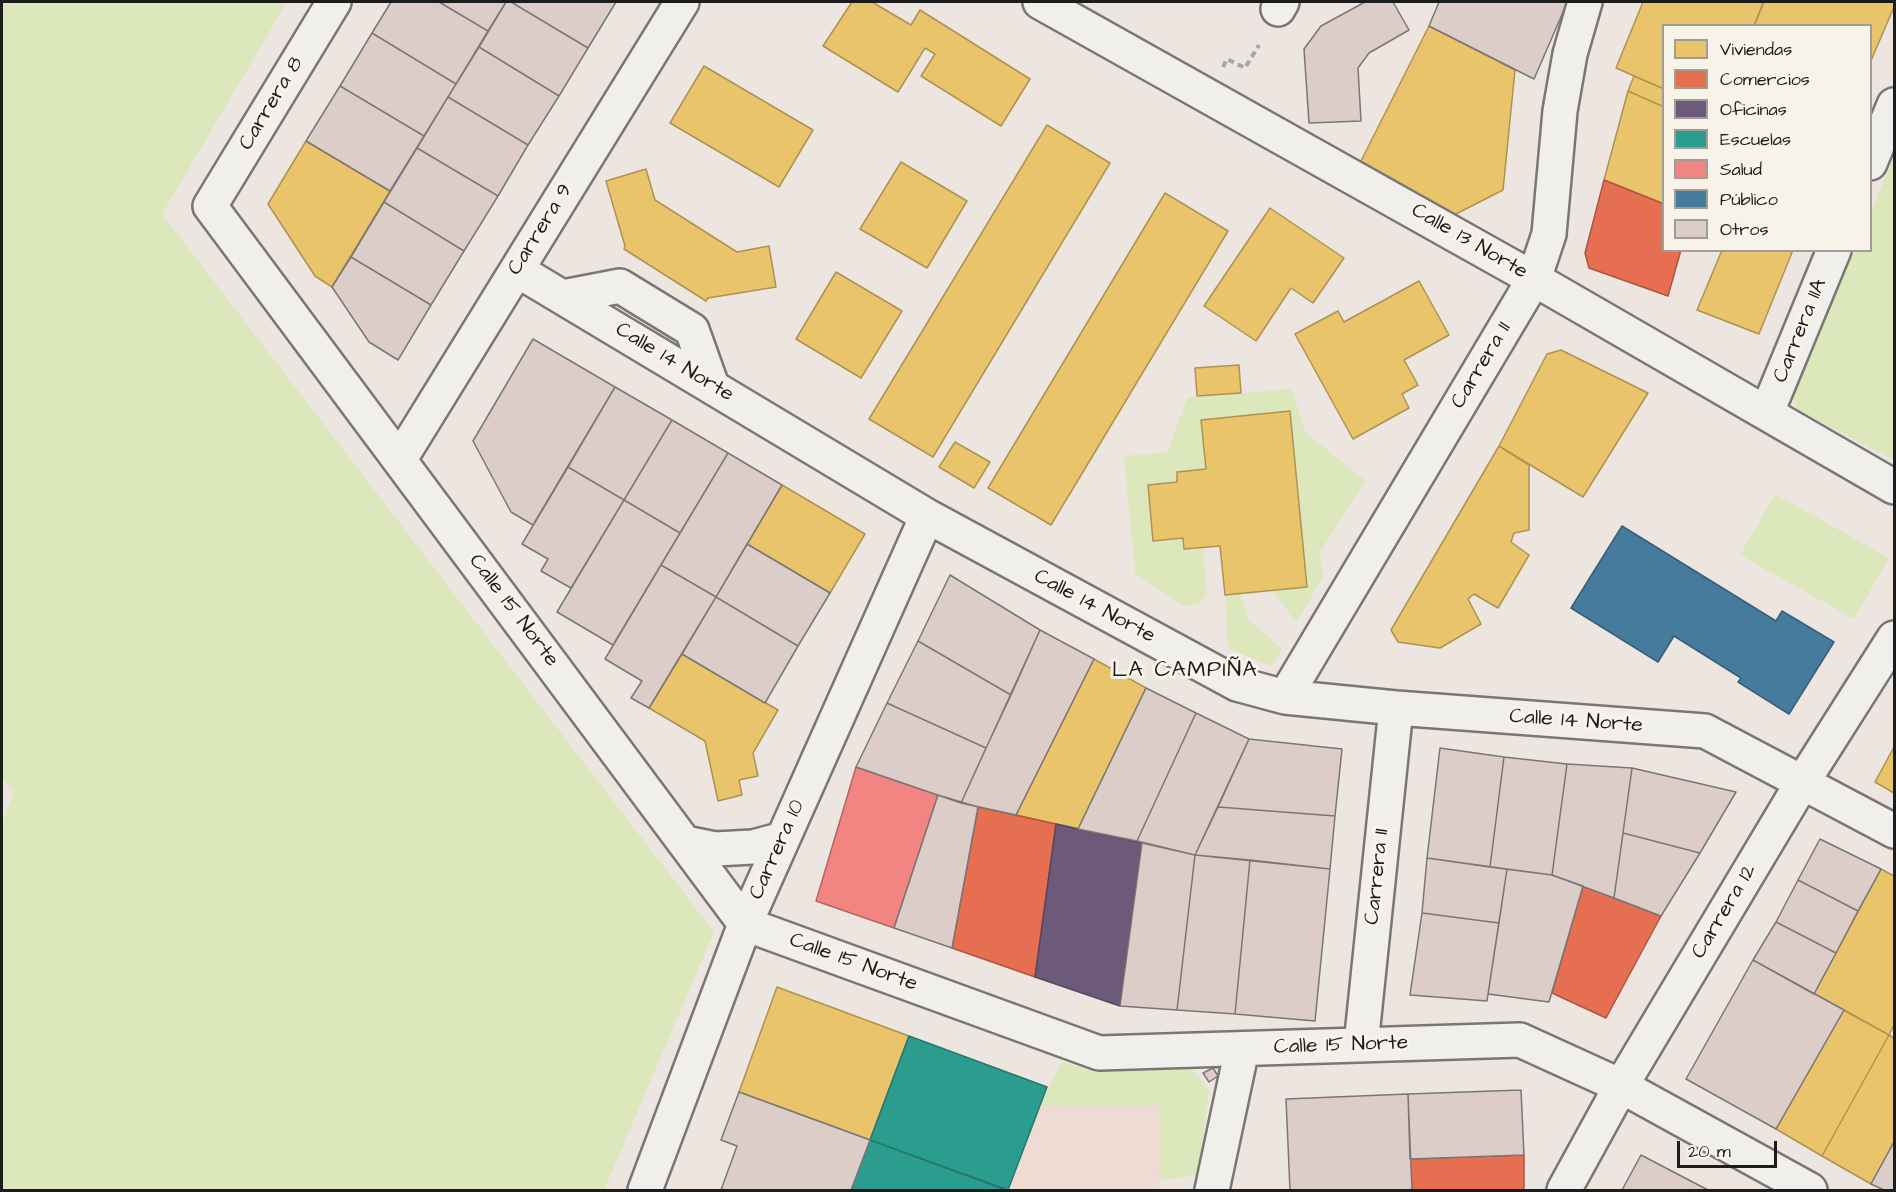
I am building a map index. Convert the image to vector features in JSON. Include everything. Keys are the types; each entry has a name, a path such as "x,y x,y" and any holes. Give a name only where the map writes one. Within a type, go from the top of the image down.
{"street":[{"name":"Carrera 8","path":"210,206 334,2"},
{"name":"Carrera 9","path":"400,459 682,2"},
{"name":"Calle 13 Norte","path":"1040,2 1534,279 1894,487"},
{"name":"Carrera 11","path":"1284,697 1534,279 1549,234 1560,111 1570,54 1585,2"},
{"path":"1872,158 1894,105"},
{"name":"Calle 15 Norte","path":"210,206 745,924 1099,1053 1520,1040 1621,1086 1810,1191"},
{"name":"Carrera 11A","path":"1767,412 1833,252"},
{"name":"Calle 14 Norte","path":"517,270 927,516 1237,684 1284,697 1396,708 1705,731 1894,831"},
{"name":"Carrera 10","path":"645,1191 745,924 927,516"},
{"name":"Carrera 12","path":"1564,1191 1621,1086 1802,783 1894,638"},
{"name":"Carrera 11","path":"1361,1046 1396,708"},
{"path":"685,843 715,849 753,847 783,839"},
{"path":"1212,1191 1242,1049"}],"shaded area":[{"path":"1040,1105 1160,1105 1159,1190 1008,1190"}],"green space":[{"path":"2,2 287,2 162,214 714,932 604,1190 2,1190 2,824 14,791 2,778"},
{"path":"1894,156 1894,460 1797,410 1792,392 1854,252 1872,252 1872,210"},
{"path":"1292,389 1305,432 1365,481 1320,552 1323,577 1296,623 1273,590 1307,586 1290,412 1201,420 1206,469 1177,471 1177,482 1148,485 1153,541 1183,538 1184,549 1203,548 1207,594 1199,604 1183,606 1135,573 1124,456 1168,452 1187,398"},
{"path":"1775,494 1889,558 1854,619 1740,555"},
{"path":"1240,593 1249,620 1282,649 1271,666 1228,648 1225,595"},
{"path":"1062,1062 1095,1072 1191,1068 1209,1090 1198,1174 1159,1181 1160,1105 1040,1105"}],"building: Viviendas":[{"path":"852,2 872,2 911,25 920,10 1030,79 1001,126 921,76 935,54 925,48 898,92 823,46"},
{"path":"1643,2 1763,3 1755,24 1662,24 1662,88 1616,68"},
{"path":"1764,2 1894,2 1894,7 1872,58 1872,24 1755,24"},
{"path":"1429,26 1515,70 1503,190 1454,215 1359,165"},
{"path":"704,66 813,130 779,187 670,123"},
{"path":"1634,76 1662,88 1662,106 1628,91"},
{"path":"1628,91 1662,106 1662,203 1604,180"},
{"path":"1047,125 1110,163 933,457 869,419"},
{"path":"306,141 390,191 332,287 315,276 268,204"},
{"path":"901,162 967,201 927,268 860,229"},
{"path":"646,169 655,200 737,252 769,246 776,287 708,298 706,301 624,249 606,181"},
{"path":"1165,193 1228,231 1051,525 988,488"},
{"path":"1270,208 1344,258 1313,303 1291,288 1256,341 1204,306"},
{"path":"1721,252 1792,252 1759,334 1697,310"},
{"path":"836,272 902,311 861,378 796,339"},
{"path":"1419,281 1449,335 1404,360 1418,385 1402,394 1409,408 1353,439 1295,334 1338,311 1344,322"},
{"path":"1561,350 1648,393 1583,497 1499,446 1547,354"},
{"path":"1239,365 1241,393 1197,396 1195,368"},
{"path":"1290,411 1307,587 1225,595 1220,546 1184,549 1183,538 1153,541 1148,485 1177,482 1177,472 1206,469 1201,420"},
{"path":"955,442 990,462 974,488 939,467"},
{"path":"1499,446 1529,465 1529,530 1514,533 1511,542 1529,555 1498,608 1474,594 1468,599 1481,624 1440,648 1398,642 1391,630"},
{"path":"782,485 865,534 830,593 747,544"},
{"path":"682,654 778,710 753,753 758,776 739,780 742,795 718,801 705,741 649,708"},
{"path":"1094,659 1146,688 1078,829 1016,815"},
{"path":"1894,747 1894,793 1875,782"},
{"path":"1881,869 1894,876 1894,1025 1889,1035 1814,994"},
{"path":"777,987 909,1036 870,1140 739,1092"},
{"path":"1844,1010 1889,1035 1822,1156 1776,1129"},
{"path":"1889,1035 1894,1038 1894,1142 1871,1184 1822,1156"}],"building: Comercios":[{"path":"1604,180 1662,203 1662,252 1680,252 1668,296 1589,268 1585,253"},
{"path":"978,807 1056,824 1035,977 952,948"},
{"path":"1583,886 1661,916 1606,1018 1552,993"},
{"path":"1524,1155 1524,1188 1522,1190 1412,1190 1410,1159"}],"building: Oficinas":[{"path":"1056,824 1142,843 1120,1006 1035,977"}],"building: Escuelas":[{"path":"909,1036 1047,1087 1008,1190 870,1140"},
{"path":"870,1140 1006,1190 851,1190"}],"building: Salud":[{"path":"856,767 938,795 894,928 816,901"}],"building: Público":[{"path":"1622,526 1776,621 1782,611 1834,642 1789,714 1738,682 1741,678 1674,636 1658,662 1571,608"}],"building: Otros":[{"path":"391,2 439,2 488,31 456,84 372,33"},
{"path":"439,2 506,2 488,31"},
{"path":"506,2 511,2 588,48 559,96 479,47"},
{"path":"511,2 616,2 588,48"},
{"path":"1365,2 1393,2 1409,30 1369,53 1358,68 1361,121 1309,123 1304,49 1321,26"},
{"path":"1439,2 1567,3 1534,79 1429,26"},
{"path":"372,33 456,84 424,136 340,86"},
{"path":"479,47 559,96 528,145 448,97"},
{"path":"340,86 424,136 390,191 306,141"},
{"path":"448,97 528,145 498,196 417,148"},
{"path":"417,148 498,196 464,251 384,202"},
{"path":"384,202 464,251 431,305 351,257"},
{"path":"351,257 431,305 398,360 369,342 332,287"},
{"path":"533,339 615,387 533,525 511,512 473,441"},
{"path":"615,387 672,420 624,500 568,467"},
{"path":"672,420 728,453 680,533 624,500"},
{"path":"728,453 782,485 716,597 661,565"},
{"path":"568,467 624,500 571,588 541,571 548,559 522,544"},
{"path":"624,500 680,533 613,645 557,612"},
{"path":"747,544 830,593 798,646 716,597"},
{"path":"661,565 716,597 649,708 631,698 642,681 605,659"},
{"path":"950,575 1040,630 1011,695 918,641"},
{"path":"716,597 798,646 765,703 682,654"},
{"path":"1040,630 1094,659 1016,815 961,803"},
{"path":"918,641 1011,695 986,748 887,703"},
{"path":"1146,688 1196,713 1137,841 1078,829"},
{"path":"887,703 986,748 961,803 856,767"},
{"path":"1196,713 1249,739 1195,855 1137,841"},
{"path":"1249,739 1342,749 1335,816 1218,807"},
{"path":"1440,748 1504,757 1490,867 1427,858"},
{"path":"1504,757 1567,764 1552,875 1490,867"},
{"path":"1567,764 1632,768 1614,898 1552,875"},
{"path":"1632,768 1736,792 1700,853 1623,833"},
{"path":"938,795 978,807 952,948 894,928"},
{"path":"1218,807 1335,816 1330,869 1195,855"},
{"path":"1623,833 1700,853 1661,916 1614,898"},
{"path":"1820,839 1881,869 1858,911 1798,880"},
{"path":"1142,843 1195,855 1177,1010 1120,1006"},
{"path":"1195,855 1250,860 1235,1014 1177,1010"},
{"path":"1427,858 1507,869 1499,923 1422,913"},
{"path":"1250,860 1330,869 1315,1021 1235,1014"},
{"path":"1507,869 1552,875 1583,886 1549,1002 1488,994"},
{"path":"1798,880 1858,911 1836,953 1776,922"},
{"path":"1422,913 1499,923 1487,1001 1410,995"},
{"path":"1776,922 1836,953 1814,994 1753,960"},
{"path":"1753,960 1844,1010 1776,1129 1686,1079"},
{"path":"1213,1068 1218,1076 1209,1082 1203,1073"},
{"path":"1521,1090 1524,1155 1410,1159 1408,1094"},
{"path":"739,1092 870,1140 851,1190 721,1190 737,1146 721,1140"},
{"path":"1408,1094 1412,1190 1290,1190 1286,1099"},
{"path":"1894,1142 1894,1190 1884,1190 1871,1184"},
{"path":"1641,1155 1708,1190 1622,1190"}],"district":[{"name":"LA CAMPIÑA","path":"1185,671"}]}
